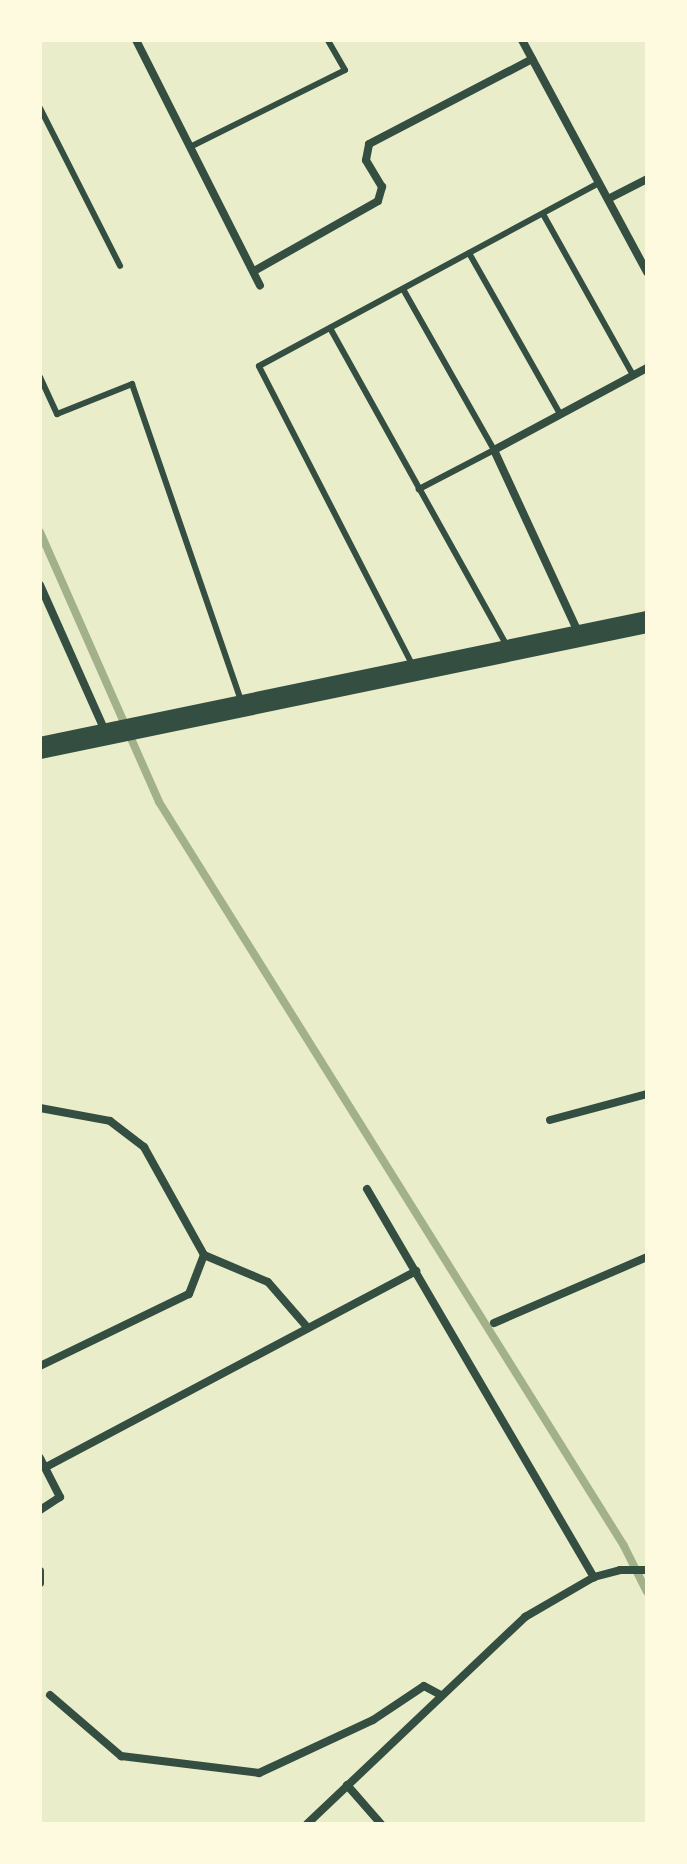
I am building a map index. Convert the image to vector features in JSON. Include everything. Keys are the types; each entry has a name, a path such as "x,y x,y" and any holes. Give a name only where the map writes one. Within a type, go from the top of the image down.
{"highway":[{"path":"40,748 647,622"}],"street":[{"path":"136,40 260,285"},
{"path":"522,40 647,272"},
{"path":"254,271 378,201 382,187 366,160 369,144 532,59"},
{"path":"608,199 647,179"},
{"path":"579,635 494,450 647,368"},
{"path":"40,585 110,734"},
{"path":"550,1120 647,1094"},
{"path":"40,1108 110,1121 144,1147 204,1255 268,1282 308,1328"},
{"path":"367,1189 594,1577"},
{"path":"40,1366 189,1294 204,1255"},
{"path":"494,1323 647,1257"},
{"path":"46,1467 416,1271"},
{"path":"40,1458 60,1497 40,1510"},
{"path":"307,1824 525,1617 594,1577 620,1570 647,1570"},
{"path":"40,1571 40,1583"},
{"path":"50,1695 121,1756 259,1773 373,1720 424,1686 441,1695"},
{"path":"347,1785 381,1824"}],"lane":[{"path":"190,147 345,70 328,40"},
{"path":"40,108 120,266"},
{"path":"415,669 259,366 599,183"},
{"path":"543,214 633,375"},
{"path":"469,253 560,414"},
{"path":"403,289 494,450 419,489"},
{"path":"330,328 509,650"},
{"path":"40,377 57,414 132,384 243,706"}],"waterway":[{"path":"40,532 159,802 624,1546 647,1592"}]}
